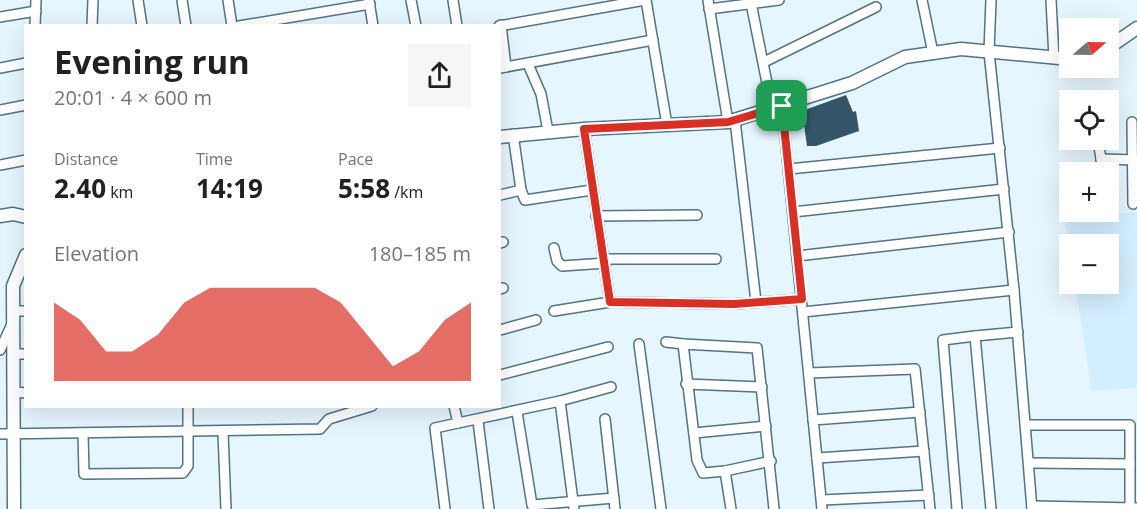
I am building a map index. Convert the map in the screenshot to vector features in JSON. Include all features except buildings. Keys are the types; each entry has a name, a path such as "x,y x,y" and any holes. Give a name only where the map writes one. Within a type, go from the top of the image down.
{"street":[{"path":"35,24 36,0"},
{"path":"92,24 93,0"},
{"path":"138,0 142,24"},
{"path":"182,0 186,24"},
{"path":"228,0 232,24"},
{"path":"411,0 416,24"},
{"path":"453,0 457,24"},
{"path":"501,25 646,0 667,125"},
{"path":"756,302 732,121 709,4 774,0"},
{"path":"922,0 933,53"},
{"path":"991,0 989,52 1009,232 1032,508 1132,508 1130,425 1026,425"},
{"path":"1051,0 1054,58"},
{"path":"250,24 369,2 372,24"},
{"path":"751,3 765,62 768,88 782,106 822,505 929,495"},
{"path":"765,62 876,7"},
{"path":"0,17 36,11"},
{"path":"1119,40 1137,28"},
{"path":"501,39 503,68 653,40"},
{"path":"501,137 584,129 732,121 852,83 905,57 933,53 961,50 1059,58"},
{"path":"0,68 24,63"},
{"path":"528,64 541,94 548,132"},
{"path":"0,110 24,105"},
{"path":"1132,122 1134,160 1132,204"},
{"path":"584,129 596,216 606,261 610,302"},
{"path":"513,134 521,190 525,200 592,190"},
{"path":"789,169 999,148"},
{"path":"1100,150 1101,162"},
{"path":"1101,159 1134,160"},
{"path":"0,165 24,160"},
{"path":"793,212 1004,189"},
{"path":"501,195 521,190"},
{"path":"0,216 13,214 24,217"},
{"path":"596,216 697,215"},
{"path":"797,256 1009,232"},
{"path":"554,248 556,261 562,266 606,261 716,259"},
{"path":"15,509 15,434 20,392 20,354 18,313 13,286 21,273"},
{"path":"803,312 1014,290"},
{"path":"555,311 610,302 756,302 802,299"},
{"path":"0,350 5,331 18,313"},
{"path":"501,330 536,320"},
{"path":"957,509 943,340 1018,332"},
{"path":"975,336 991,509"},
{"path":"666,342 757,348 771,461 774,509"},
{"path":"639,344 660,509"},
{"path":"683,344 686,384 697,460 703,472 725,471 771,461"},
{"path":"501,375 608,347"},
{"path":"809,374 915,369 930,509"},
{"path":"686,384 762,387"},
{"path":"445,509 435,428 517,412 611,387"},
{"path":"560,401 573,505"},
{"path":"83,434 84,474 179,474 183,473 188,466 188,408"},
{"path":"0,434 189,433 320,429 329,419 365,408"},
{"path":"454,408 458,423"},
{"path":"517,412 532,507 573,505 614,498"},
{"path":"813,420 920,412"},
{"path":"605,419 615,509"},
{"path":"478,421 489,509"},
{"path":"694,433 766,426"},
{"path":"224,432 226,509"},
{"path":"817,459 924,451"},
{"path":"1029,463 1130,464"},
{"path":"725,471 730,509"}],"shaded area":[{"path":"1137,212 1137,388 1092,391 1077,294 1119,294 1119,234 1067,234 1066,222 1119,222 1119,214"}],"route":[{"path":"782,106 802,299 734,304 610,302 606,259 596,216 584,129 728,122 782,106"}]}
